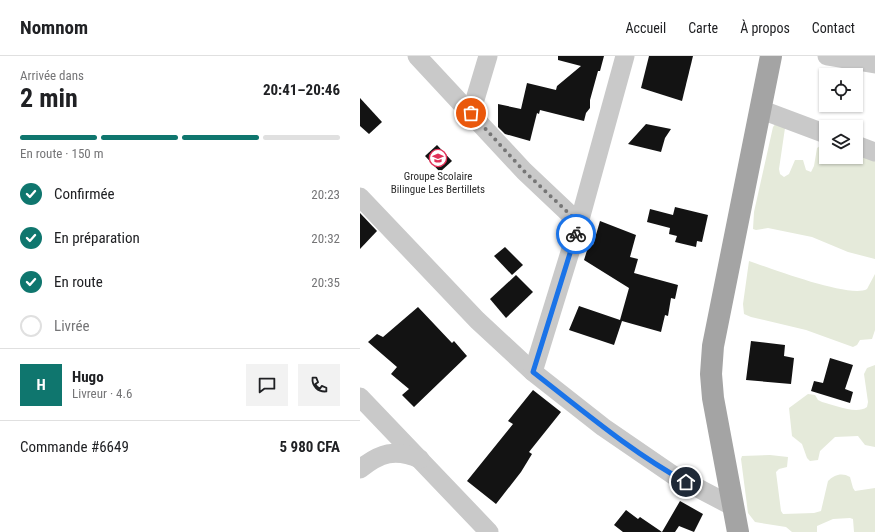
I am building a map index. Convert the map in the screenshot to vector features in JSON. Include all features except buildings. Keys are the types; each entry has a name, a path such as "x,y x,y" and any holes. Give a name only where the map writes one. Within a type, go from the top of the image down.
{"main road":[{"path":"738,532 713,398 711,374 713,346 772,56"}],"street":[{"path":"417,56 524,171 579,223"},
{"path":"471,113 488,56"},
{"path":"533,372 579,223 625,56"},
{"path":"827,56 875,64"},
{"path":"762,110 819,131"},
{"path":"863,148 875,152"},
{"path":"360,197 477,320 533,372 603,427 666,470 732,506"},
{"path":"360,396 489,532"},
{"path":"360,469 374,458 386,454 408,454 420,459"}],"green space":[{"path":"776,123 785,128 779,169 780,174 784,177 789,174 795,160 803,160 806,170 811,172 814,166 817,148 819,147 819,164 863,164 863,156 875,160 875,259 848,252 812,237 768,228 753,229 754,212 773,127"},
{"path":"749,261 791,276 845,290 858,291 867,289 875,274 875,330 872,339 860,340 857,345 853,347 806,330 744,314 743,304"},
{"path":"875,365 875,447 865,445 858,436 835,437 820,451 818,460 810,461 807,458 802,444 792,436 789,408 808,394 815,395 818,400 822,402 845,409 857,410 867,407 868,402 864,374 867,368"},
{"path":"770,455 788,457 787,467 779,469 776,472 781,511 783,514 814,513 821,511 828,481 841,474 847,475 850,477 855,491 875,488 875,532 854,532 853,519 850,518 833,519 817,526 817,532 792,532 786,527 755,522 748,513 741,459 742,456"}],"way so far":[{"path":"471,113 524,171 579,223 576,234"}],"place":[{"name":"Groupe Scolaire Bilingue Les Bertillets","path":"438,158"}],"route":[{"path":"576,234 533,372 603,427 686,482"}]}
